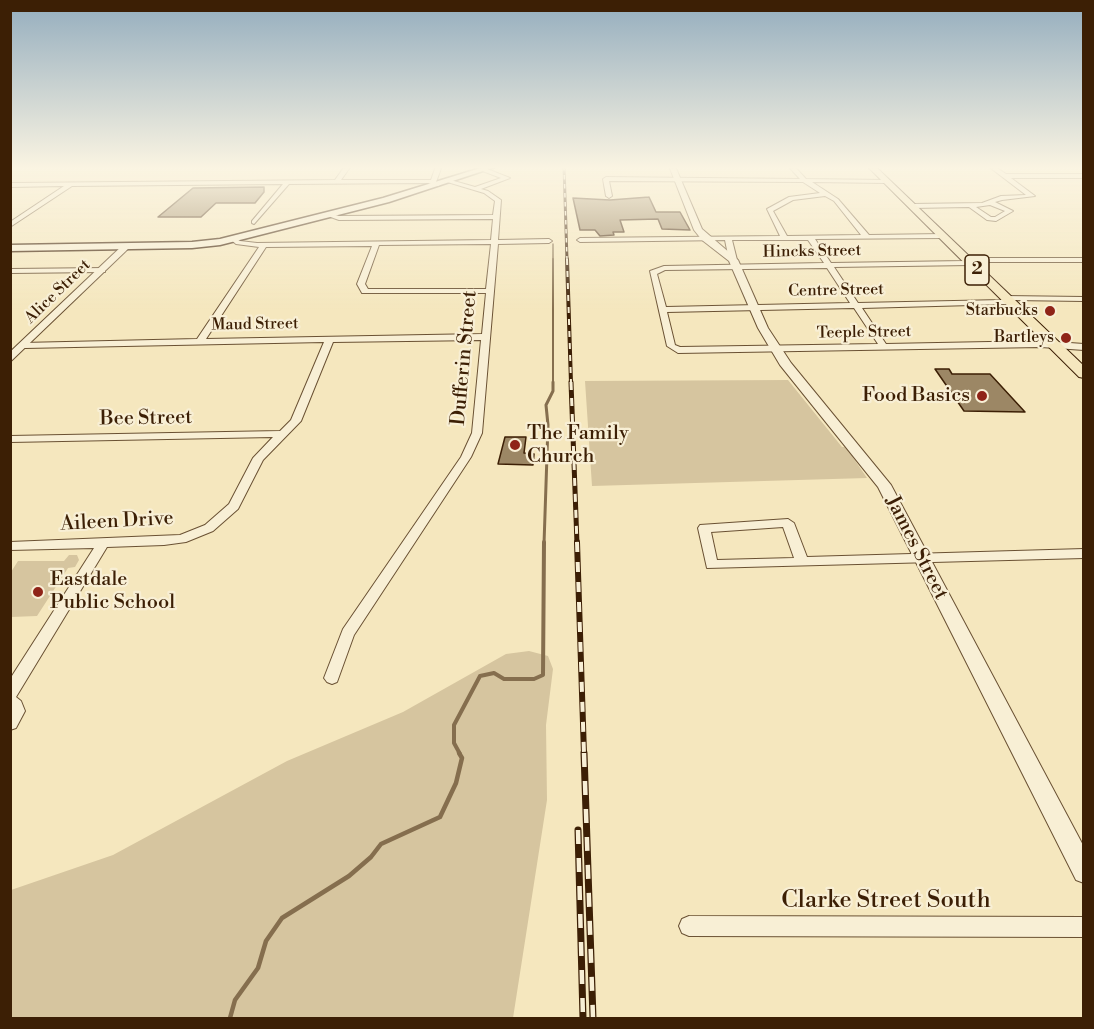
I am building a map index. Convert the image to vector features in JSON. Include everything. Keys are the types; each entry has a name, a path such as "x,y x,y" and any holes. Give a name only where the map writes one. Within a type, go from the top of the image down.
{"main road":[{"path":"10,248 199,245 233,239 331,214"},
{"name":"2","path":"920,214 1083,374"}],"street":[{"path":"10,225 26,214"},
{"path":"254,222 261,214"},
{"name":"Dufferin Street","path":"332,678 348,633 474,442 479,426 492,241 496,214"},
{"path":"692,214 698,230 734,264"},
{"path":"771,214 784,237"},
{"path":"848,214 866,236"},
{"path":"981,214 990,220 1003,214"},
{"path":"328,215 339,218 496,217"},
{"path":"580,240 943,236"},
{"path":"810,237 884,347"},
{"name":"James Street","path":"728,238 734,264 776,349 794,376 878,477 1083,872"},
{"path":"233,239 243,244 549,241"},
{"path":"376,243 361,284 365,291 489,291"},
{"path":"200,341 264,244"},
{"name":"Alice Street","path":"10,359 127,246"},
{"name":"Hincks Street","path":"663,310 654,270 734,264 830,266 1083,260"},
{"path":"10,271 102,270"},
{"name":"Centre Street","path":"663,310 1083,299"},
{"name":"Teeple Street","path":"663,310 670,343 675,349 1041,344 1083,347"},
{"name":"Maud Street","path":"25,345 485,337"},
{"name":"Aileen Drive","path":"10,546 176,540 209,528 234,506 258,458 298,418 330,339"},
{"name":"Bee Street","path":"10,439 283,434"},
{"path":"802,562 788,523 704,528 712,565 1083,553"},
{"path":"10,693 103,544"},
{"path":"10,702 16,706 17,711 10,723"},
{"name":"Clarke Street South","path":"689,926 1083,927"}],"shaded area":[{"path":"788,380 842,447 846,447 867,478 592,486 585,381"},
{"path":"69,555 77,555 79,560 75,567 68,568 37,616 11,617 11,572 18,561 64,561"},
{"path":"529,651 548,656 553,669 546,725 547,800 513,1018 11,1018 11,890 113,855 287,761 403,712 506,654"}],"building":[{"path":"162,214 204,214 201,217 158,217"},
{"path":"577,214 681,214 690,230 662,229 658,219 620,220 624,232 613,232 614,235 600,236 595,230 580,230"},
{"name":"Food Basics","path":"935,369 949,369 952,374 990,374 1025,412 964,411"},
{"name":"The Family Church","path":"505,437 526,437 524,453 534,454 533,465 498,464"}],"waterway":[{"path":"544,544 548,425 546,405 553,391 553,244"},
{"path":"460,754 454,743 454,725 480,676 494,673 504,679 534,679 543,675 544,542"},
{"path":"230,1018 235,1000 258,968 266,941 282,918 349,876 371,857 381,844 440,817 456,783 462,758 459,753"}],"railway":[{"path":"566,214 567,260"},
{"path":"567,259 571,383"},
{"path":"571,382 577,544"},
{"path":"577,542 584,754"},
{"path":"584,753 593,1018"},
{"path":"578,830 583,1018"}],"place":[{"name":"Starbucks","path":"1050,311"},
{"name":"Bartleys","path":"1066,338"},
{"name":"Food Basics","path":"982,396"},
{"name":"The Family Church","path":"515,445"},
{"name":"Eastdale Public School","path":"38,592"}]}
